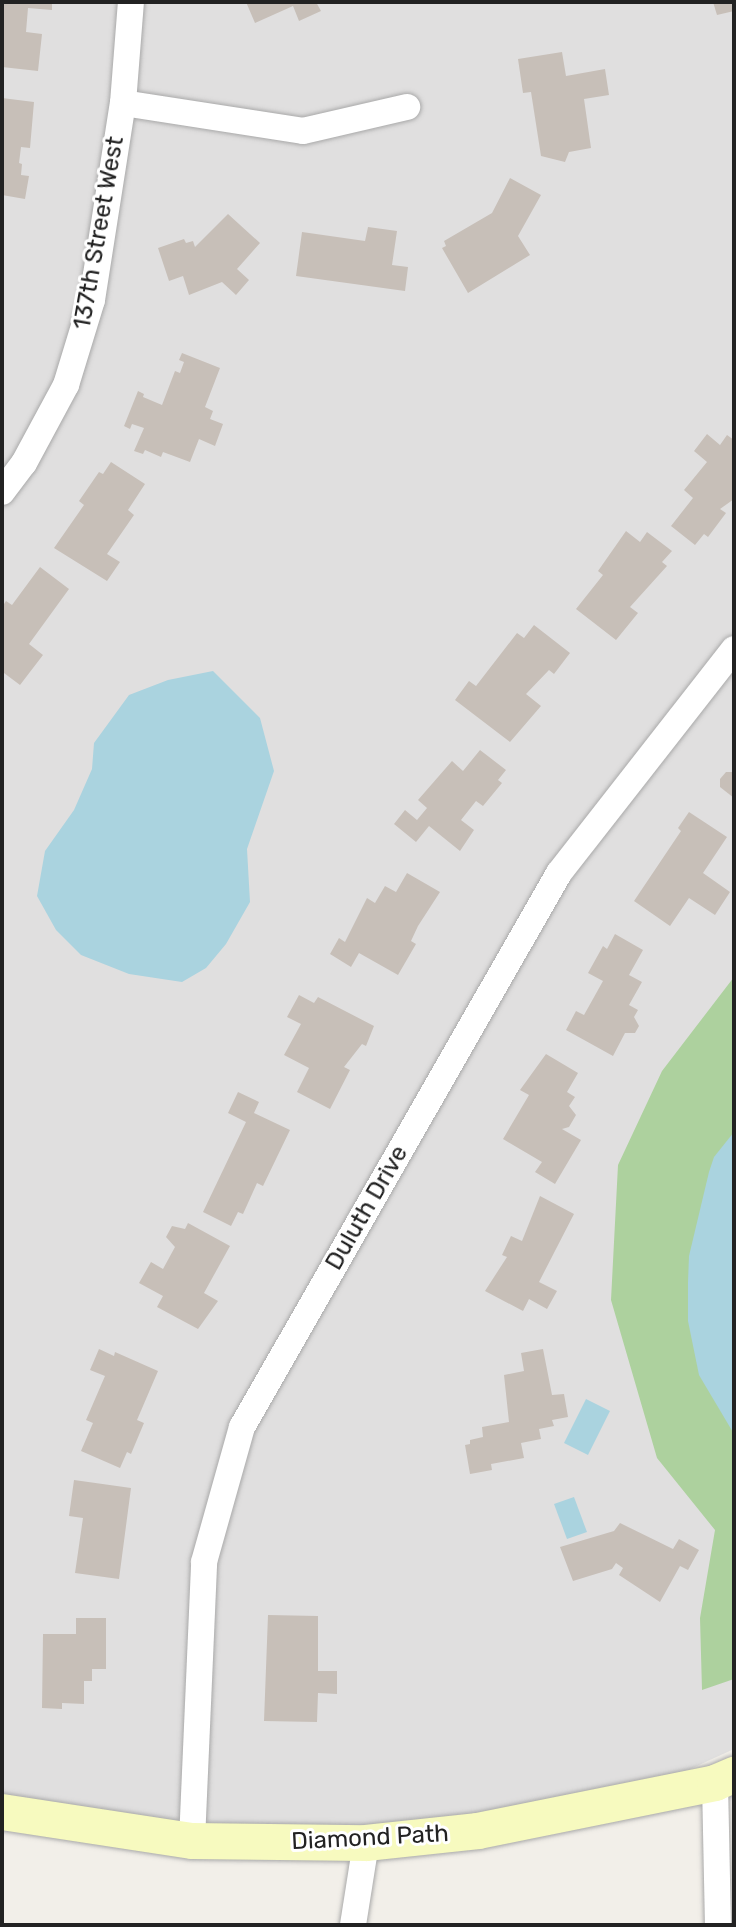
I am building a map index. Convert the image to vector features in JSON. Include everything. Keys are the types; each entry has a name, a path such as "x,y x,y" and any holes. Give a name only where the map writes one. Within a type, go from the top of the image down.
{"street":[{"name":"137th Street West","path":"2,492 24,463 66,385 92,300 123,103 131,2"},
{"path":"123,103 303,131 407,107"},
{"name":"Duluth Drive","path":"192,1841 204,1562 242,1427 559,873 734,649"},
{"path":"718,1925 724,1779"},
{"name":"Diamond Path","path":"2,1812 192,1841 366,1843 478,1831 724,1779"},
{"path":"353,1925 366,1843"}],"shaded area":[{"path":"2,2 734,2 734,1749 618,1802 366,1843 2,1812"}],"green space":[{"path":"734,977 734,1679 702,1690 700,1618 715,1530 657,1458 611,1300 618,1165 662,1071"}],"water":[{"path":"213,671 260,718 274,771 247,849 250,902 226,944 206,968 182,982 129,974 81,955 56,930 37,896 45,851 74,810 92,769 94,743 129,695 168,680"},
{"path":"734,1132 734,1434 699,1375 688,1321 688,1282 689,1256 709,1172 714,1157"},
{"path":"586,1399 610,1411 588,1455 564,1443"},
{"path":"574,1497 587,1532 567,1539 554,1504"}],"building":[{"path":"2,2 52,2 52,10 28,8 26,32 42,34 38,71 2,67"},
{"path":"246,2 316,2 321,11 299,21 293,6 255,23"},
{"path":"713,2 734,2 734,11 717,15"},
{"path":"562,52 566,76 605,69 609,95 584,99 591,148 569,152 565,162 541,156 531,92 523,93 518,59"},
{"path":"2,98 34,102 30,148 21,147 19,163 22,164 21,175 29,176 25,199 2,195"},
{"path":"510,178 541,195 518,236 530,255 468,293 442,248 446,246 444,241 492,213"},
{"path":"228,214 260,243 237,269 249,280 236,295 222,282 189,295 183,276 169,281 158,248 184,239 186,243 193,241 195,247"},
{"path":"368,227 397,231 392,265 408,267 405,291 296,276 302,232 365,241"},
{"path":"182,353 220,368 205,407 213,411 210,419 223,424 215,446 199,439 190,462 163,452 161,457 145,450 143,454 134,451 144,428 132,424 130,429 124,426 138,391 144,394 143,397 162,405 175,371 180,373 184,362 179,360"},
{"path":"707,434 720,445 727,435 734,440 734,499 720,509 726,513 708,537 704,534 695,545 671,526 693,498 684,490 707,462 694,451"},
{"path":"111,462 145,484 128,510 134,515 107,554 120,562 107,581 54,548 84,505 79,501 99,472 103,474"},
{"path":"626,531 640,542 647,532 672,551 662,562 667,566 630,607 638,613 616,640 576,609 603,575 598,571"},
{"path":"40,567 69,589 29,644 43,655 20,685 4,673 2,675 2,607 6,601 12,605"},
{"path":"534,625 570,653 554,674 549,670 526,694 541,706 510,742 455,700 469,681 476,686 517,633 524,638"},
{"path":"480,750 506,770 498,780 502,783 483,806 476,801 461,820 474,830 460,851 429,826 416,842 394,824 405,810 417,820 427,808 418,800 452,761 463,771"},
{"path":"726,772 734,772 734,798 720,787 720,779"},
{"path":"689,812 727,837 703,873 730,892 715,915 689,898 670,926 634,901 681,831 678,828"},
{"path":"407,873 440,892 418,926 411,941 416,944 398,975 359,953 351,967 330,954 339,938 345,942 367,898 375,903 385,886 396,892"},
{"path":"615,934 643,950 629,975 642,982 629,1005 638,1010 634,1017 639,1026 635,1033 625,1033 613,1056 566,1030 576,1011 584,1015 603,981 588,973 603,946 607,949"},
{"path":"299,995 314,1003 318,997 374,1026 366,1046 362,1044 344,1067 350,1070 330,1109 297,1092 309,1068 284,1055 301,1024 287,1017"},
{"path":"546,1054 578,1073 567,1092 575,1097 569,1106 576,1115 569,1127 562,1129 581,1140 555,1184 535,1172 542,1162 503,1139 529,1095 520,1090"},
{"path":"238,1092 259,1102 254,1113 290,1130 263,1186 257,1183 243,1214 238,1212 231,1226 203,1212 246,1122 228,1113"},
{"path":"540,1196 574,1214 539,1282 557,1291 547,1309 529,1299 523,1311 485,1291 507,1257 502,1255 511,1236 522,1241"},
{"path":"188,1223 230,1246 204,1293 218,1301 198,1329 157,1307 163,1296 139,1283 151,1262 163,1269 175,1247 166,1237 172,1226 185,1229"},
{"path":"99,1349 114,1356 115,1352 158,1371 137,1420 144,1423 131,1454 127,1452 120,1468 81,1451 93,1423 86,1420 105,1376 90,1370"},
{"path":"543,1349 552,1395 564,1394 568,1417 552,1420 554,1426 539,1429 541,1439 521,1443 524,1458 491,1464 492,1470 470,1474 465,1445 470,1444 470,1440 483,1437 482,1427 509,1422 504,1375 524,1371 521,1353"},
{"path":"74,1480 131,1488 119,1579 75,1573 83,1518 69,1516"},
{"path":"620,1523 673,1549 679,1539 699,1550 688,1570 680,1566 660,1602 619,1575 623,1568 616,1563 612,1569 573,1581 560,1547 614,1531"},
{"path":"268,1615 318,1616 318,1671 337,1671 337,1694 318,1693 317,1722 264,1721"},
{"path":"76,1618 106,1618 106,1669 92,1669 92,1681 84,1681 84,1704 62,1703 62,1709 42,1708 43,1634 76,1634"}]}
